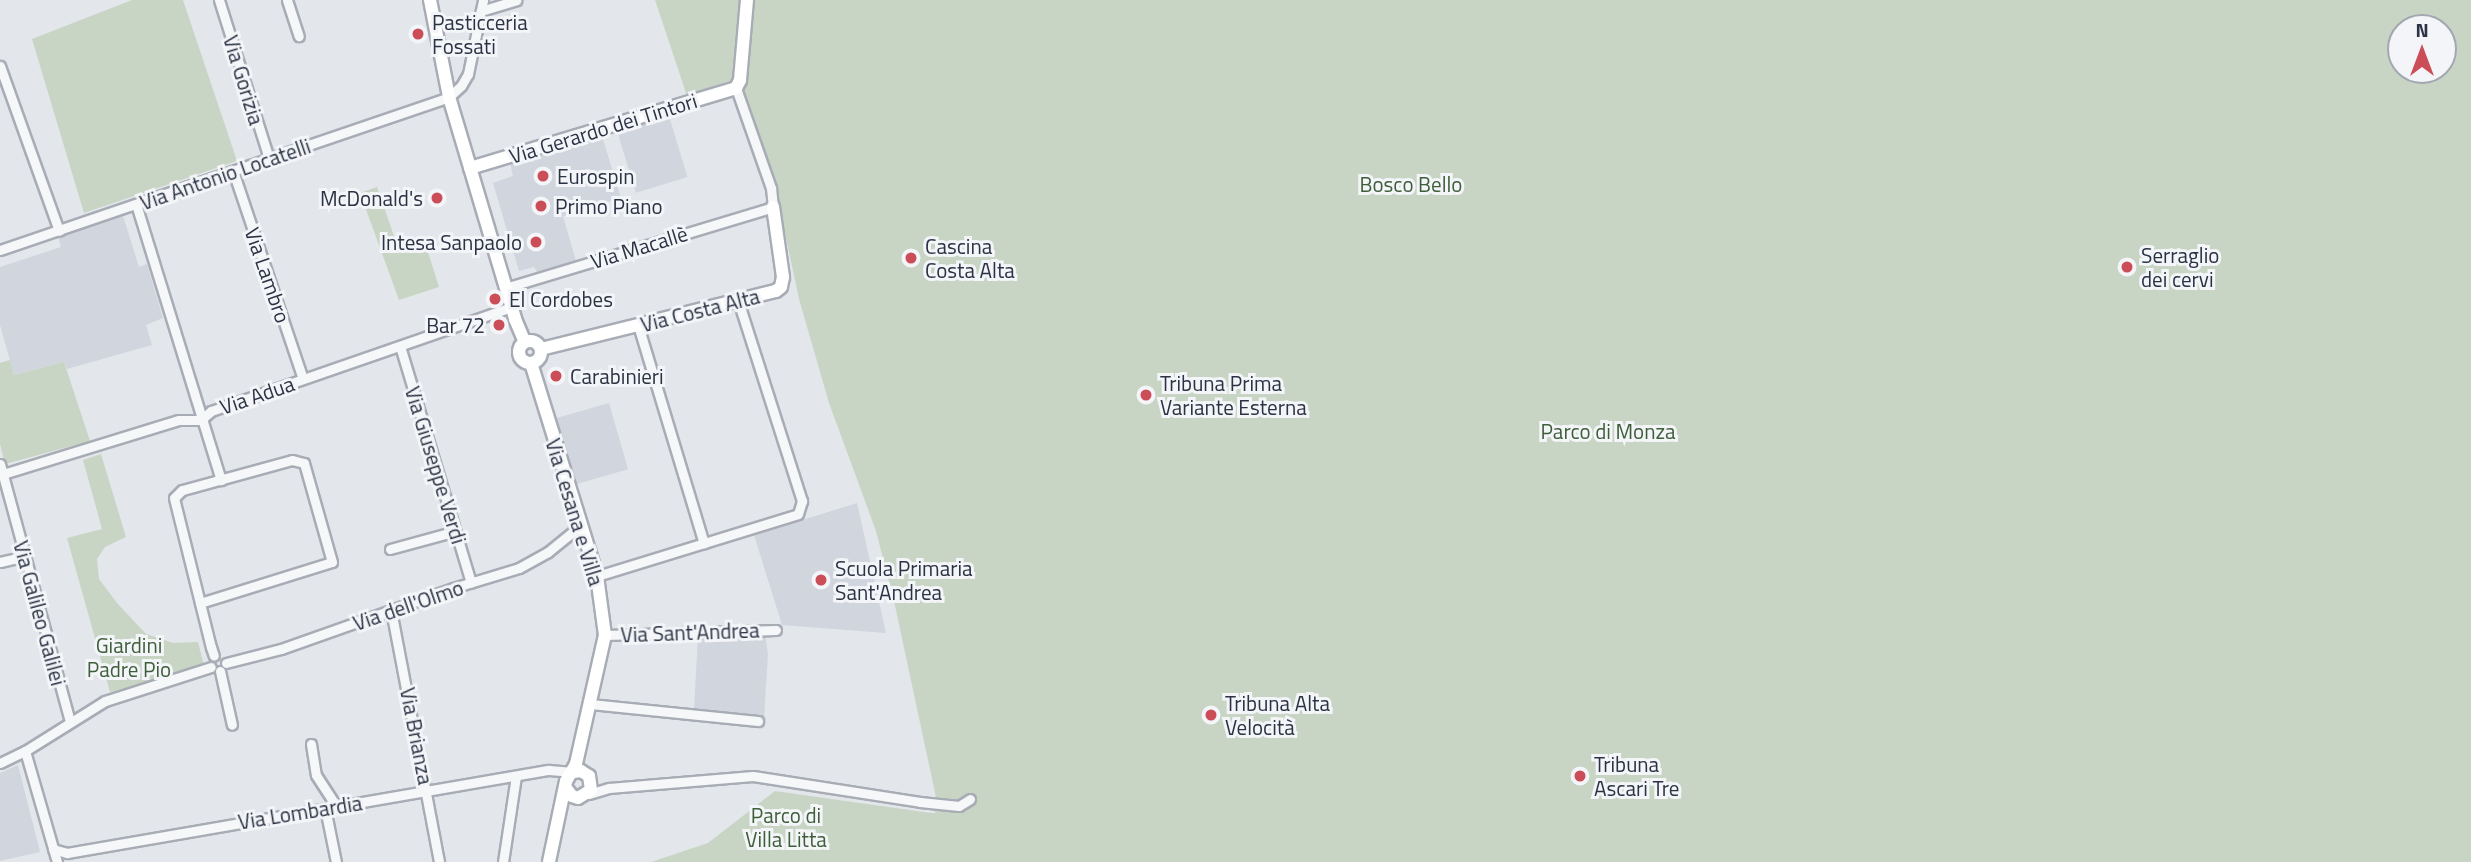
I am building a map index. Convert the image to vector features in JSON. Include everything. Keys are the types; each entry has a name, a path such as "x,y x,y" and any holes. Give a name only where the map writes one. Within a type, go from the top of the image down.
{"main road":[{"path":"430,0 449,97 505,288 525,342 520,355 524,361 531,363 541,357 541,349 533,341 525,342"},
{"path":"736,88 740,80 747,0"},
{"name":"Via Gerardo dei Tintori","path":"470,168 736,88"},
{"name":"Via Costa Alta","path":"541,349 738,301 781,287 783,277 773,207"},
{"name":"Via Cesana e Villa","path":"531,363 597,576 605,635 580,744 579,783 557,831 549,862"}],"street":[{"name":"Via Gorizia","path":"219,0 269,159"},
{"path":"287,0 299,36"},
{"path":"449,97 461,86 468,74 483,0"},
{"path":"481,11 516,0"},
{"path":"0,66 59,231"},
{"name":"Via Costa Alta","path":"736,88 771,188 773,207"},
{"name":"Via Antonio Locatelli","path":"0,250 449,97"},
{"name":"Via Lambro","path":"233,171 303,379"},
{"path":"136,204 221,480"},
{"name":"Via Macallè","path":"505,288 773,207"},
{"path":"597,576 798,514 802,501 738,301"},
{"name":"Via Adua","path":"1,469 178,420 201,420 211,411 511,307"},
{"path":"638,325 704,543"},
{"name":"Via Giuseppe Verdi","path":"400,346 471,583"},
{"path":"200,603 332,562 304,463 292,460 176,494 174,504 200,603 214,656 219,667 232,725"},
{"name":"Via Galileo Galilei","path":"1,469 70,721"},
{"name":"Via dell'Olmo","path":"0,762 25,751 105,701 281,649 534,561 581,525"},
{"path":"390,549 456,531"},
{"path":"0,562 25,556"},
{"name":"Via Brianza","path":"391,610 428,791 439,862"},
{"name":"Via Sant'Andrea","path":"605,635 776,630"},
{"path":"590,704 758,721"},
{"path":"312,744 316,775 336,806"},
{"path":"25,751 56,862"},
{"name":"Via Lombardia","path":"53,849 68,853 549,770 564,769 579,783"},
{"path":"503,862 516,776"},
{"path":"579,783 610,788 753,776 920,802 959,806 970,799"},
{"path":"325,808 336,862"}],"shaded area":[{"path":"668,113 688,177 636,193 616,129"},
{"path":"602,136 621,198 563,216 576,261 537,272 534,267 519,271 493,183 513,176 510,163"},
{"path":"123,216 139,267 147,264 163,318 146,325 152,345 67,369 64,362 14,375 0,325 0,267 61,247 58,237"},
{"path":"609,403 628,469 573,485 554,419"},
{"name":"Scuola Primaria Sant'Andrea","path":"857,503 886,633 782,625 754,535"},
{"path":"765,634 768,654 764,718 694,710 698,636"},
{"path":"18,765 40,852 0,861 0,773"}],"green space":[{"path":"132,0 183,0 237,161 84,213 32,39"},
{"path":"655,0 742,0 734,79 687,96"},
{"name":"Parco di Monza","path":"751,0 2471,0 2471,862 651,862 708,843 775,791 931,813 935,813 937,802 894,601 876,531 829,403 799,299 772,172 744,99"},
{"path":"377,187 396,242 423,236 439,287 399,300 360,193"},
{"path":"10,360 14,375 64,362 90,441 5,464 0,444 0,363"},
{"name":"Giardini Padre Pio","path":"101,454 126,537 105,547 97,559 99,579 146,634 173,643 198,642 204,666 110,692 67,538 102,529 83,460"}],"place":[{"name":"Pasticceria Fossati","path":"418,34"},
{"name":"Eurospin","path":"543,176"},
{"name":"McDonald's","path":"437,198"},
{"name":"Primo Piano","path":"541,206"},
{"name":"Intesa Sanpaolo","path":"536,242"},
{"name":"Cascina Costa Alta","path":"911,258"},
{"name":"Serraglio dei cervi","path":"2127,267"},
{"name":"El Cordobes","path":"495,299"},
{"name":"Bar 72","path":"499,325"},
{"name":"Carabinieri","path":"556,376"},
{"name":"Tribuna Prima Variante Esterna","path":"1146,395"},
{"name":"Scuola Primaria Sant'Andrea","path":"821,580"},
{"name":"Tribuna Alta Velocità","path":"1211,715"},
{"name":"Tribuna Ascari Tre","path":"1580,776"}],"park label":[{"name":"Bosco Bello","path":"1411,184"},
{"name":"Parco di Villa Litta","path":"786,827"}]}
